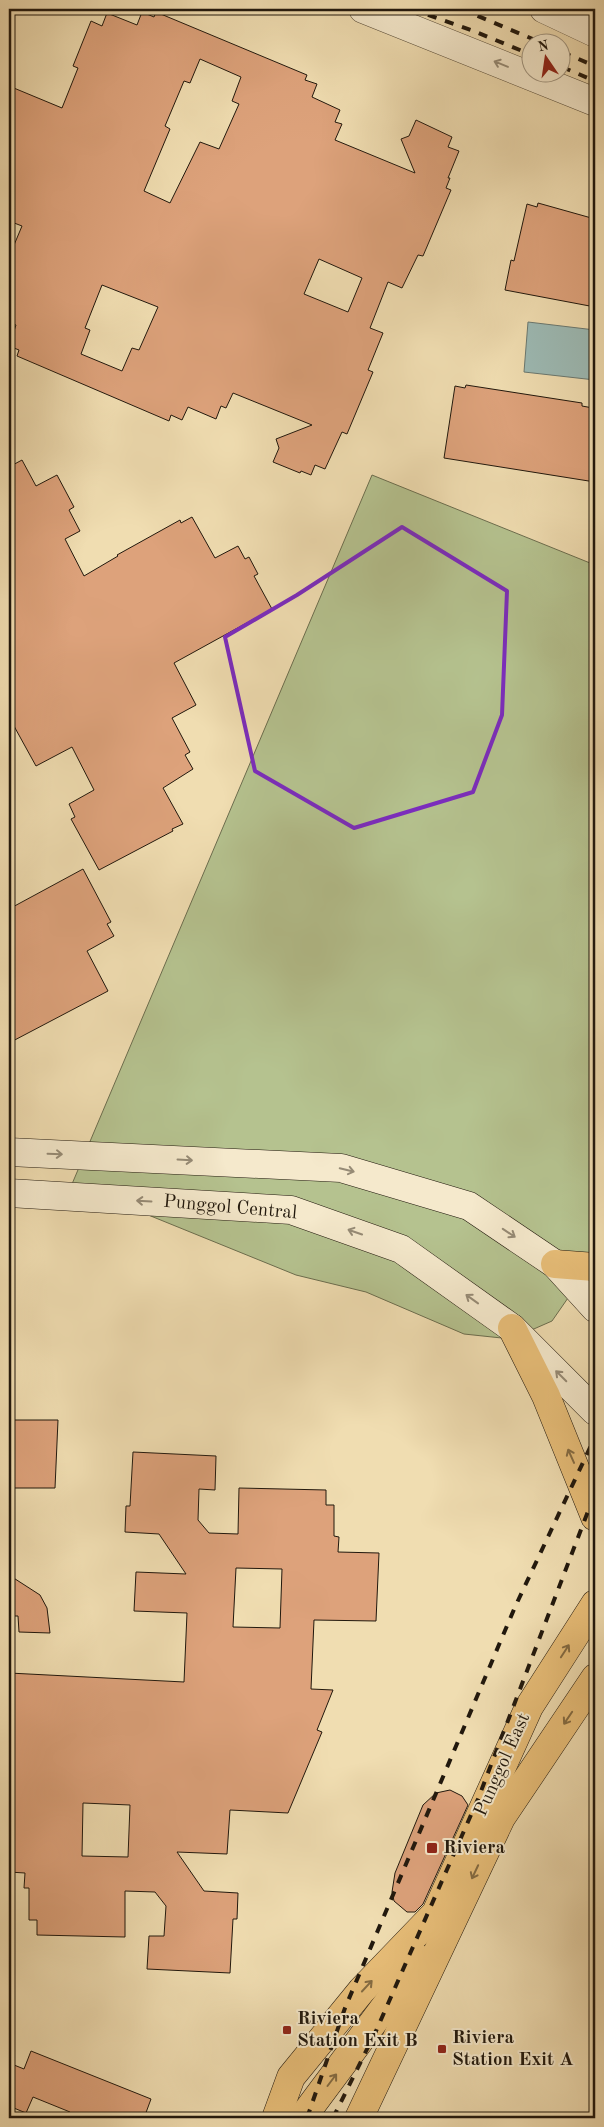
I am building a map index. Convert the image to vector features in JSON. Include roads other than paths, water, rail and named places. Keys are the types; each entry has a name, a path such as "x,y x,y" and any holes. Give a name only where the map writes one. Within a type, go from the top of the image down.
{"main road":[{"path":"363,9 595,102"},
{"path":"544,9 595,33"},
{"path":"9,1152 341,1168 469,1206 555,1264 595,1308"},
{"name":"Punggol Central","path":"9,1193 292,1210 401,1249 512,1328 595,1411"},
{"path":"555,1264 595,1267"},
{"path":"512,1328 546,1396 595,1517"},
{"name":"Punggol East","path":"276,2118 291,2077 362,1990 436,1913 529,1707 595,1604"},
{"name":"Punggol East","path":"360,2118 501,1818 595,1678"},
{"path":"302,2118 407,1977 436,1913"}],"water":[{"path":"528,322 595,330 595,380 524,372"}],"railway":[{"path":"411,9 471,30 522,51"},
{"path":"461,9 522,34"},
{"path":"572,56 595,66"},
{"path":"572,71 595,81"},
{"path":"307,2118 345,2008 515,1607 595,1437"},
{"path":"333,2118 376,2031 478,1799 595,1493"}],"place":[{"name":"Riviera","path":"432,1848"},
{"name":"Riviera Station Exit B","path":"287,2030"},
{"name":"Riviera Station Exit A","path":"442,2049"}]}
